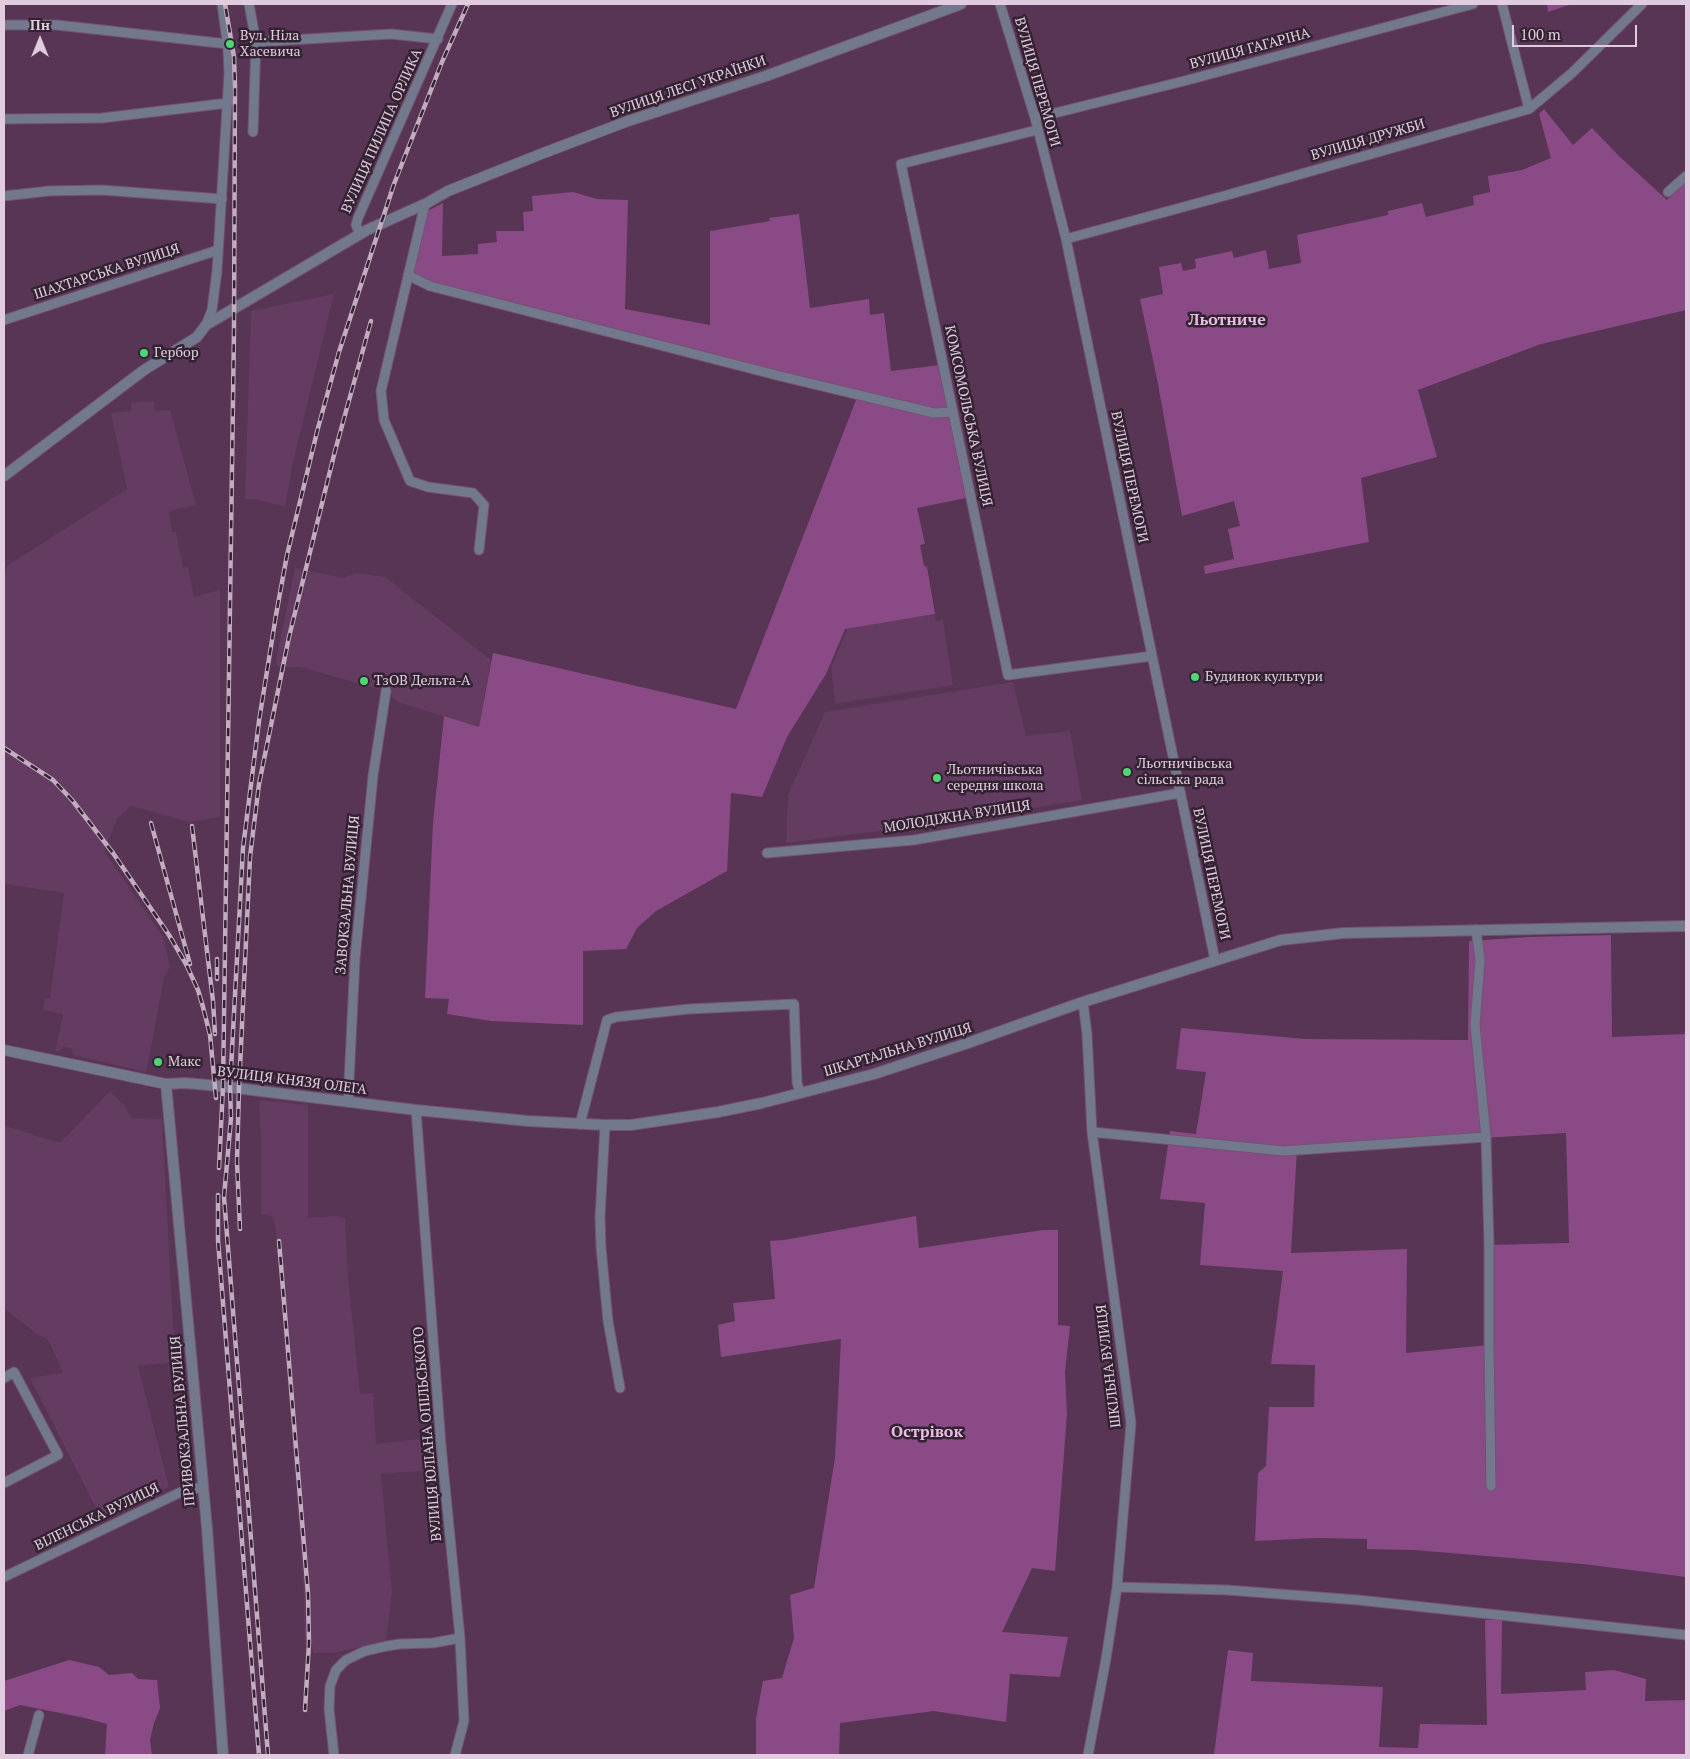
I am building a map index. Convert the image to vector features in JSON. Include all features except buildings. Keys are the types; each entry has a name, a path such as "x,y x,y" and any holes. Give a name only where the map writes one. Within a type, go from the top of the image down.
{"street":[{"path":"206,325 212,310 218,250 228,103 228,44 222,4"},
{"path":"249,4 256,42 253,132"},
{"name":"ВУЛИЦЯ ПИЛИПА ОРЛИКА","path":"363,232 356,225 358,218 452,4"},
{"name":"ВУЛИЦЯ ЛЕСІ УКРАЇНКИ","path":"4,476 144,370 197,337 206,325 363,232 448,191 524,160 619,124 766,76 961,4"},
{"name":"ВУЛИЦЯ ПЕРЕМОГИ","path":"1000,4 1035,118 1066,239 1215,960"},
{"name":"ВУЛИЦЯ ГАГАРІНА","path":"1035,118 1184,81 1473,4"},
{"path":"1502,4 1529,108"},
{"name":"ВУЛИЦЯ ДРУЖБИ","path":"1066,239 1231,194 1529,108 1572,73 1642,4"},
{"path":"4,25 57,25 228,44"},
{"name":"ВУЛИЦЯ ПИЛИПА ОРЛИКА","path":"256,42 391,34 438,39"},
{"path":"4,119 102,118 228,103"},
{"name":"КОМСОМОЛЬСЬКА ВУЛИЦЯ","path":"1037,130 902,164 1008,675 1152,656"},
{"path":"1668,192 1686,176"},
{"path":"4,196 48,190 102,190 222,199"},
{"path":"426,203 381,391 384,420 410,481 428,487 473,493 484,505 479,550"},
{"name":"ШАХТАРСЬКА ВУЛИЦЯ","path":"4,320 218,250"},
{"path":"408,275 430,286 770,374 934,413 953,412"},
{"name":"ЗАВОКЗАЛЬНА ВУЛИЦЯ","path":"348,1102 355,959 373,776 386,691"},
{"name":"МОЛОДІЖНА ВУЛИЦЯ","path":"767,853 914,840 1180,793"},
{"name":"ШКАРТАЛЬНА ВУЛИЦЯ","path":"580,1124 605,1126 632,1125 718,1112 874,1074 1083,1002 1281,940 1344,933 1686,926"},
{"path":"1476,930 1480,960 1475,1025 1486,1137 1489,1245 1491,1486"},
{"name":"ШКІЛЬНА ВУЛИЦЯ","path":"1083,1002 1088,1034 1092,1132 1131,1423 1117,1587 1088,1755"},
{"path":"580,1124 607,1020 616,1017 689,1008 794,1004 800,1093"},
{"name":"ВУЛИЦЯ КНЯЗЯ ОЛЕГА","path":"4,1050 166,1084 186,1083 219,1086 416,1110 580,1124"},
{"name":"ПРИВОКЗАЛЬНА ВУЛИЦЯ","path":"166,1084 203,1487 223,1755"},
{"name":"ВУЛИЦЯ ЮЛІАНА ОПІЛЬСЬКОГО","path":"416,1110 441,1445 460,1638 464,1721 456,1755"},
{"path":"605,1126 600,1217 601,1247 607,1312 620,1388"},
{"path":"1092,1132 1284,1151 1486,1137"},
{"path":"4,1378 14,1372 58,1456 4,1483"},
{"name":"ВІЛЕНСЬКА ВУЛИЦЯ","path":"4,1577 183,1491 203,1487"},
{"path":"1117,1587 1226,1590 1358,1600 1686,1635"},
{"path":"334,1755 329,1709 330,1686 336,1670 346,1660 366,1651 400,1644 433,1643 460,1638"},
{"path":"28,1755 39,1715"}],"shaded area":[{"path":"1547,4 1572,4 1548,12"},
{"path":"1544,109 1573,145 1592,128 1619,156 1667,200 1686,181 1686,310 1541,344 1418,390 1437,457 1361,478 1369,542 1205,574 1204,566 1234,559 1228,529 1240,526 1234,501 1182,516 1140,299 1163,294 1159,267 1181,263 1183,271 1196,268 1195,259 1232,251 1234,258 1266,250 1269,269 1301,263 1297,235 1388,215 1388,211 1422,203 1426,217 1474,205 1473,196 1490,192 1488,176 1522,170 1551,158 1539,114"},
{"path":"573,192 597,199 628,200 625,309 710,325 710,231 770,221 769,218 799,214 810,308 869,299 870,315 884,313 891,371 940,365 966,498 917,508 925,544 920,545 924,566 927,567 935,614 845,629 826,674 787,737 762,797 731,793 727,871 656,911 637,928 626,949 583,951 583,1025 491,1021 447,1014 449,999 425,998 433,823 444,716 479,727 493,653 736,709 858,395 413,277 426,212 443,203 442,256 478,254 478,244 497,242 496,231 524,231 523,212 533,211 532,196"},
{"path":"334,294 293,462 285,507 255,499 245,499 251,311"},
{"path":"154,401 155,411 170,410 196,505 169,511 172,532 176,532 183,568 188,567 194,597 220,590 220,817 189,822 131,806 117,819 104,851 163,937 170,966 164,979 146,1072 73,1055 71,1048 63,1047 58,1052 55,1052 63,1014 43,1010 45,998 50,998 64,893 4,884 4,577 7,566 127,489 111,413 131,411 131,403"},
{"path":"295,568 344,578 356,573 385,577 491,660 479,727 397,702 388,692 301,667 275,665"},
{"path":"935,614 936,621 943,620 953,685 835,704 831,667 848,628"},
{"name":"Льотничівська середня школа","path":"1013,682 1026,736 1070,731 1082,800 934,824 786,843 788,795 825,712"},
{"path":"1611,935 1612,1037 1686,1034 1686,1577 1583,1564 1414,1550 1367,1549 1367,1539 1317,1538 1255,1541 1258,1473 1266,1466 1269,1407 1314,1407 1315,1365 1271,1364 1283,1271 1200,1265 1205,1203 1160,1199 1170,1131 1196,1134 1206,1072 1176,1069 1181,1028 1306,1039 1468,1040 1469,941","holes":["1566,1133 1569,1243 1489,1245 1489,1345 1406,1353 1407,1249 1291,1253 1297,1149"]},
{"path":"110,1091 124,1105 131,1118 162,1119 175,1362 138,1366 169,1487 101,1518 30,1378 63,1373 48,1339 38,1335 4,1308 4,1125 52,1141 61,1142"},
{"path":"259,1100 308,1105 308,1216 306,1218 337,1216 345,1218 348,1277 360,1394 373,1393 376,1444 428,1438 432,1470 381,1474 392,1592 386,1641 334,1653 313,1653 312,1644 305,1645 304,1594 276,1228 272,1216 261,1214"},
{"path":"916,1216 919,1248 1043,1230 1058,1230 1058,1325 1070,1326 1065,1372 1067,1414 1055,1571 1032,1568 1002,1632 1068,1637 1060,1677 1010,1674 1006,1722 934,1711 840,1723 839,1755 756,1755 756,1719 763,1681 782,1678 794,1638 790,1595 814,1588 835,1458 841,1339 721,1357 718,1325 735,1321 733,1303 775,1299 770,1241"},
{"path":"1485,1620 1502,1620 1501,1694 1586,1690 1585,1672 1614,1670 1646,1679 1645,1701 1686,1700 1686,1755 1214,1754 1228,1650 1253,1653 1251,1681 1383,1687 1379,1747 1418,1748 1420,1724 1487,1725"},
{"path":"69,1660 99,1667 109,1675 132,1673 138,1679 157,1680 160,1708 150,1740 152,1755 105,1755 107,1724 20,1705 4,1711 4,1681"}],"railway":[{"path":"219,1168 223,1086 234,330 235,85 234,57 225,4"},
{"path":"268,1755 224,1197 231,1118 230,1087 243,848 259,721 276,615 287,555 318,428 339,352 394,184 442,62 468,4"},
{"path":"240,1229 237,1162 239,1088 250,857 259,784 289,637 335,451 371,321"},
{"path":"4,748 53,780 72,800 113,853 169,935 186,964 198,990 203,1007 210,1035 216,1098"},
{"path":"151,823 190,964"},
{"path":"192,826 213,1001 215,1034"},
{"path":"217,959 217,979"},
{"path":"218,1195 218,1240 259,1755"},
{"path":"279,1241 308,1594 309,1643 305,1710"}],"place":[{"name":"Вул. Ніла Хасевича","path":"230,44"},
{"name":"Гербор","path":"144,353"},
{"name":"Будинок культури","path":"1195,677"},
{"name":"ТзОВ Дельта-А","path":"364,681"},
{"name":"Льотничівська сільська рада","path":"1127,772"},
{"name":"Льотничівська середня школа","path":"937,778"},
{"name":"Макс","path":"158,1062"}],"district":[{"name":"Льотниче","path":"1227,320"},
{"name":"Острівок","path":"927,1432"}]}
